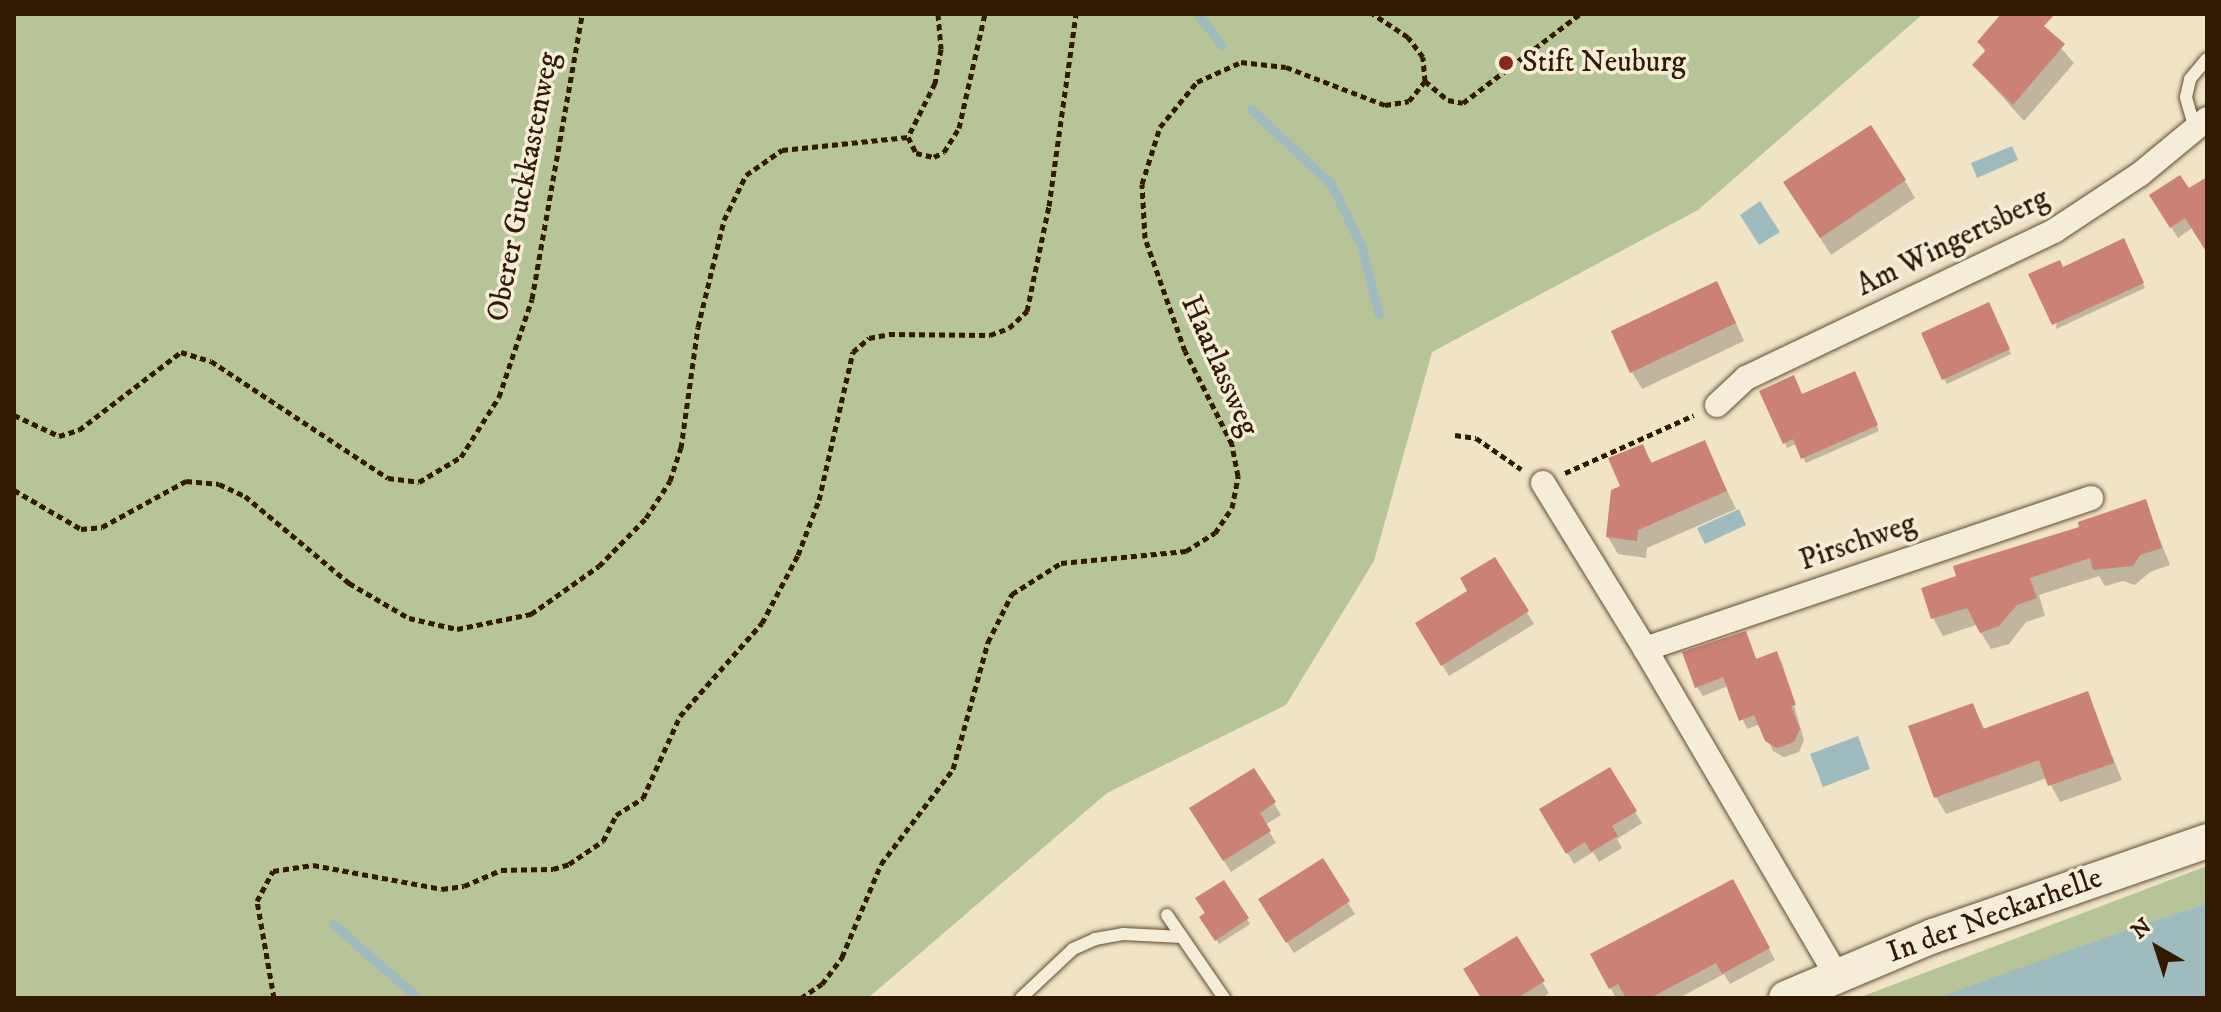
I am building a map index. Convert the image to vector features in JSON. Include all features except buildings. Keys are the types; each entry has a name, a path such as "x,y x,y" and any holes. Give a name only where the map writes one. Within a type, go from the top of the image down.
{"main road":[{"name":"In der Neckarhelle","path":"1786,998 2049,893 2207,841"}],"street":[{"name":"Am Wingertsberg","path":"1717,405 1746,378 2054,231 2139,175 2201,124"},
{"path":"1543,483 1645,649 1837,976"},
{"name":"Pirschweg","path":"1645,649 2091,498"}],"lane":[{"path":"2201,124 2186,97 2190,79 2207,59"},
{"path":"1167,915 1224,998"},
{"path":"1021,998 1073,949 1095,939 1123,934 1182,937"}],"path":[{"name":"Oberer Guckkastenweg","path":"14,415 59,436 79,430 181,352 211,361 388,478 419,482 461,457 499,397 532,299 582,14"},
{"path":"908,137 935,83 941,49 938,14"},
{"path":"908,137 916,153 926,156 944,152 950,143 985,14"},
{"path":"274,998 257,901 273,871 313,865 442,889 464,886 501,870 553,869 596,848 616,815 643,798 680,716 762,623 798,555 819,500 853,352 869,338 889,334 990,335 1009,328 1027,311 1049,206 1076,14"},
{"path":"1373,14 1417,47 1425,62 1425,81 1448,100 1463,103 1580,14"},
{"name":"Haarlassweg","path":"801,998 822,984 842,957 881,864 953,769 988,642 1012,594 1061,563 1186,551 1215,533 1232,508 1238,476 1232,444 1185,351 1142,221 1145,171 1168,113 1212,72 1241,62 1286,67 1391,106 1409,101 1425,81"},
{"path":"14,490 81,529 102,527 176,485 219,484 245,496 349,583 409,618 457,629 531,614 599,566 646,518 670,481 681,448 698,327 724,220 746,175 782,150 908,137"},
{"path":"1566,473 1717,405"},
{"path":"1455,435 1476,438 1543,483"}],"green space":[{"path":"14,14 1923,14 1698,210 1432,352 1374,561 1286,705 1107,793 868,998 14,998"},
{"path":"2207,866 2207,903 1936,998 1858,998"}],"water":[{"path":"2012,146 2018,160 1977,178 1971,163"},
{"path":"1760,201 1780,232 1759,245 1740,215"},
{"path":"1739,509 1746,525 1705,544 1697,528"},
{"path":"1858,736 1870,769 1823,787 1810,754"},
{"path":"2207,903 2207,998 1936,998 2090,943"}],"waterway":[{"path":"1198,14 1221,45"},
{"path":"1251,109 1331,184 1361,245 1379,314"},
{"path":"333,924 418,998"}],"place":[{"name":"Stift Neuburg","path":"1506,63"}]}
